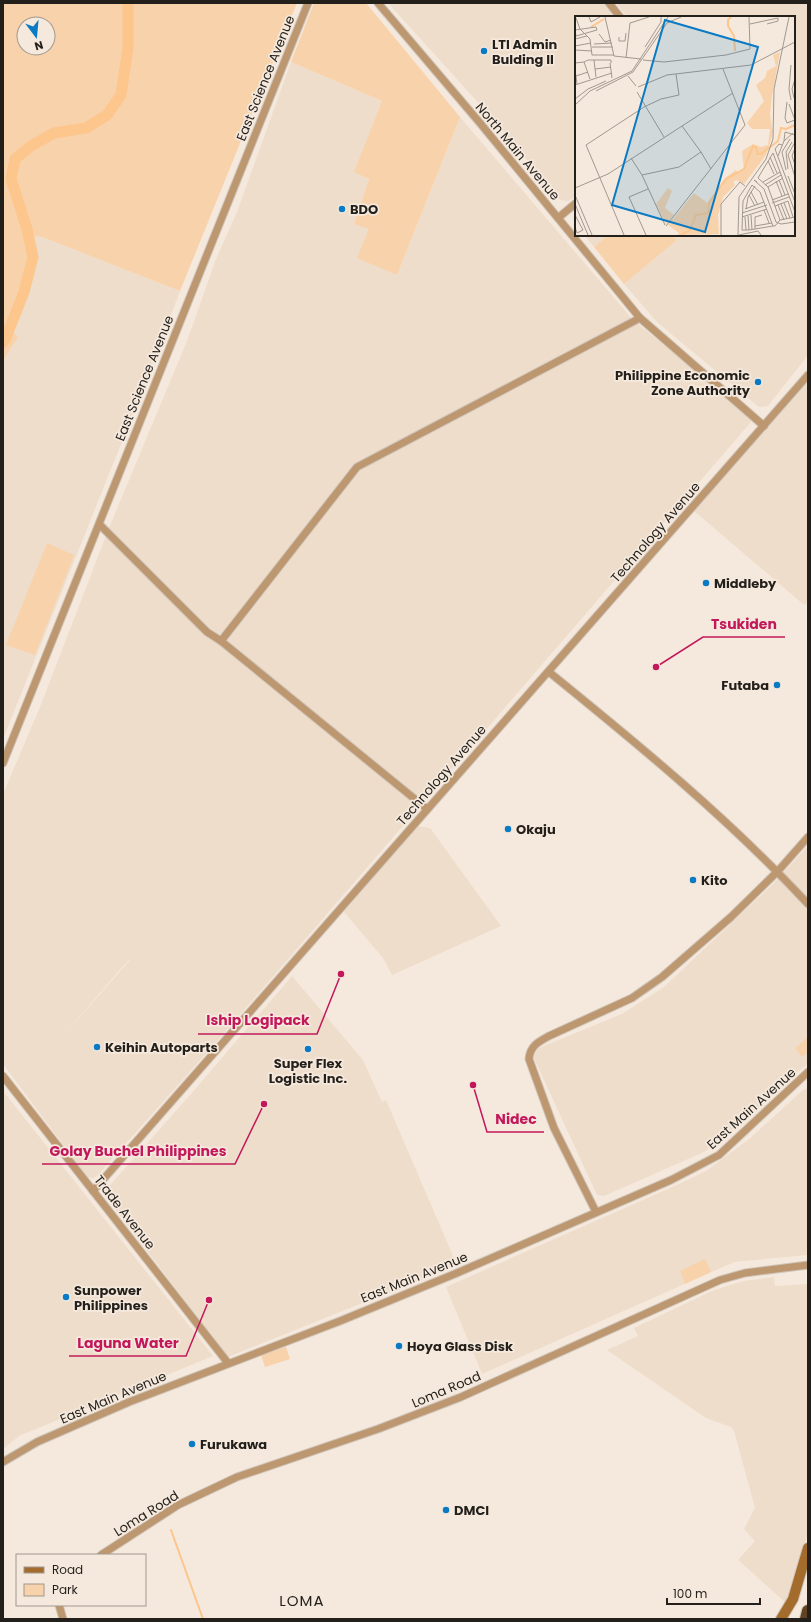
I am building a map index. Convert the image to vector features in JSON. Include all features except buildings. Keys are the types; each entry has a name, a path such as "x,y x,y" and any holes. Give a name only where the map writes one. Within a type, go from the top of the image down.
{"highway":[{"path":"806,1619 808,1611"}],"main road":[{"path":"781,1619 793,1599 808,1548"}],"street":[{"name":"East Science Avenue","path":"3,763 100,525 308,3"},
{"name":"North Main Avenue","path":"378,3 640,318 764,426"},
{"path":"609,3 619,16"},
{"path":"558,218 575,204"},
{"path":"221,640 357,467 640,318"},
{"name":"Technology Avenue","path":"93,1191 808,375"},
{"path":"100,525 207,632 221,640 428,809"},
{"path":"548,672 615,725 720,816 778,871 808,904"},
{"path":"596,1212 554,1128 529,1059 530,1050 548,1036 632,998 662,977 731,917 778,871 808,837"},
{"name":"East Main Avenue","path":"3,1462 37,1442 129,1402 354,1315 473,1266 671,1180 719,1155 808,1072"},
{"name":"Trade Avenue","path":"3,1076 228,1363"},
{"name":"Loma Road","path":"103,1554 178,1505 238,1477 378,1429 461,1397 720,1280 745,1273 808,1265"},
{"path":"58,1606 63,1619"}],"shaded area":[{"path":"388,3 605,3 615,16 575,16 575,197 568,201 560,200 493,119"},
{"path":"616,3 808,3 808,355 768,406 759,407 657,322 624,284 677,240 674,236 795,236 795,16 626,16"},
{"path":"291,62 382,101 355,172 369,179 354,224 369,228 397,275 460,117 633,320 749,414 751,422 227,1030 97,1176 93,1178 87,1177 3,1064 3,794 40,707 109,528 187,341 216,259 237,212","holes":["130,960 57,1043 117,973"]},
{"path":"29,235 42,237 180,291 145,384 3,739 3,361 15,342 9,329 24,292 33,257"},
{"path":"585,236 607,236 594,247"},
{"path":"808,382 808,601 804,605 694,511"},
{"path":"417,826 430,828 501,926 392,975 383,958 344,912"},
{"path":"808,846 808,1063 737,1127 704,1152 604,1196 597,1195 534,1058 535,1053 539,1048 622,1014 664,987 771,886"},
{"path":"292,976 363,1060 382,1102 386,1100 457,1265 228,1357 103,1193 191,1094"},
{"path":"808,1088 808,1255 734,1262 482,1374 446,1287 706,1171 748,1140 803,1090"},
{"name":"Sunpower Philippines","path":"3,1091 213,1356 19,1436 3,1449"},
{"path":"774,1277 775,1286 808,1284 808,1533 787,1604 738,1560 755,1541 744,1529 755,1508 734,1431 731,1427 706,1418 607,1350 638,1336 634,1328 714,1290 744,1281"}],"green space":[{"path":"3,3 297,3 180,291 42,237 29,235 33,257 24,292 10,329 18,337 3,361"},
{"path":"314,3 366,3 460,117 397,275 357,258 369,229 354,224 369,179 354,172 382,101 291,62"},
{"path":"607,236 674,236 677,240 624,284 594,247"},
{"path":"47,543 74,555 35,655 6,645"},
{"path":"808,1037 808,1052 802,1057 795,1048"},
{"path":"705,1259 711,1272 685,1284 680,1271"},
{"path":"286,1347 290,1359 265,1367 261,1355"}],"waterway":[{"path":"3,342 24,292 33,257 27,229 11,179 15,159 31,146 54,133 86,128 107,115 121,95 128,48 128,3"},
{"path":"171,1530 203,1619"}],"place":[{"name":"LTI Admin Bulding II","path":"484,51"},
{"name":"BDO","path":"342,209"},
{"name":"Philippine Economic Zone Authority","path":"758,382"},
{"name":"Middleby","path":"706,583"},
{"name":"Tsukiden","path":"656,667"},
{"name":"Futaba","path":"777,685"},
{"name":"Okaju","path":"508,829"},
{"name":"Kito","path":"693,880"},
{"name":"Iship Logipack","path":"341,974"},
{"name":"Keihin Autoparts","path":"97,1047"},
{"name":"Super Flex Logistic Inc.","path":"308,1049"},
{"name":"Nidec","path":"473,1085"},
{"name":"Golay Buchel Philippines","path":"264,1104"},
{"name":"Sunpower Philippines","path":"66,1297"},
{"name":"Laguna Water","path":"209,1300"},
{"name":"Hoya Glass Disk","path":"399,1346"},
{"name":"Furukawa","path":"192,1444"},
{"name":"DMCI","path":"446,1510"}],"district":[{"name":"LOMA","path":"302,1601"}]}
